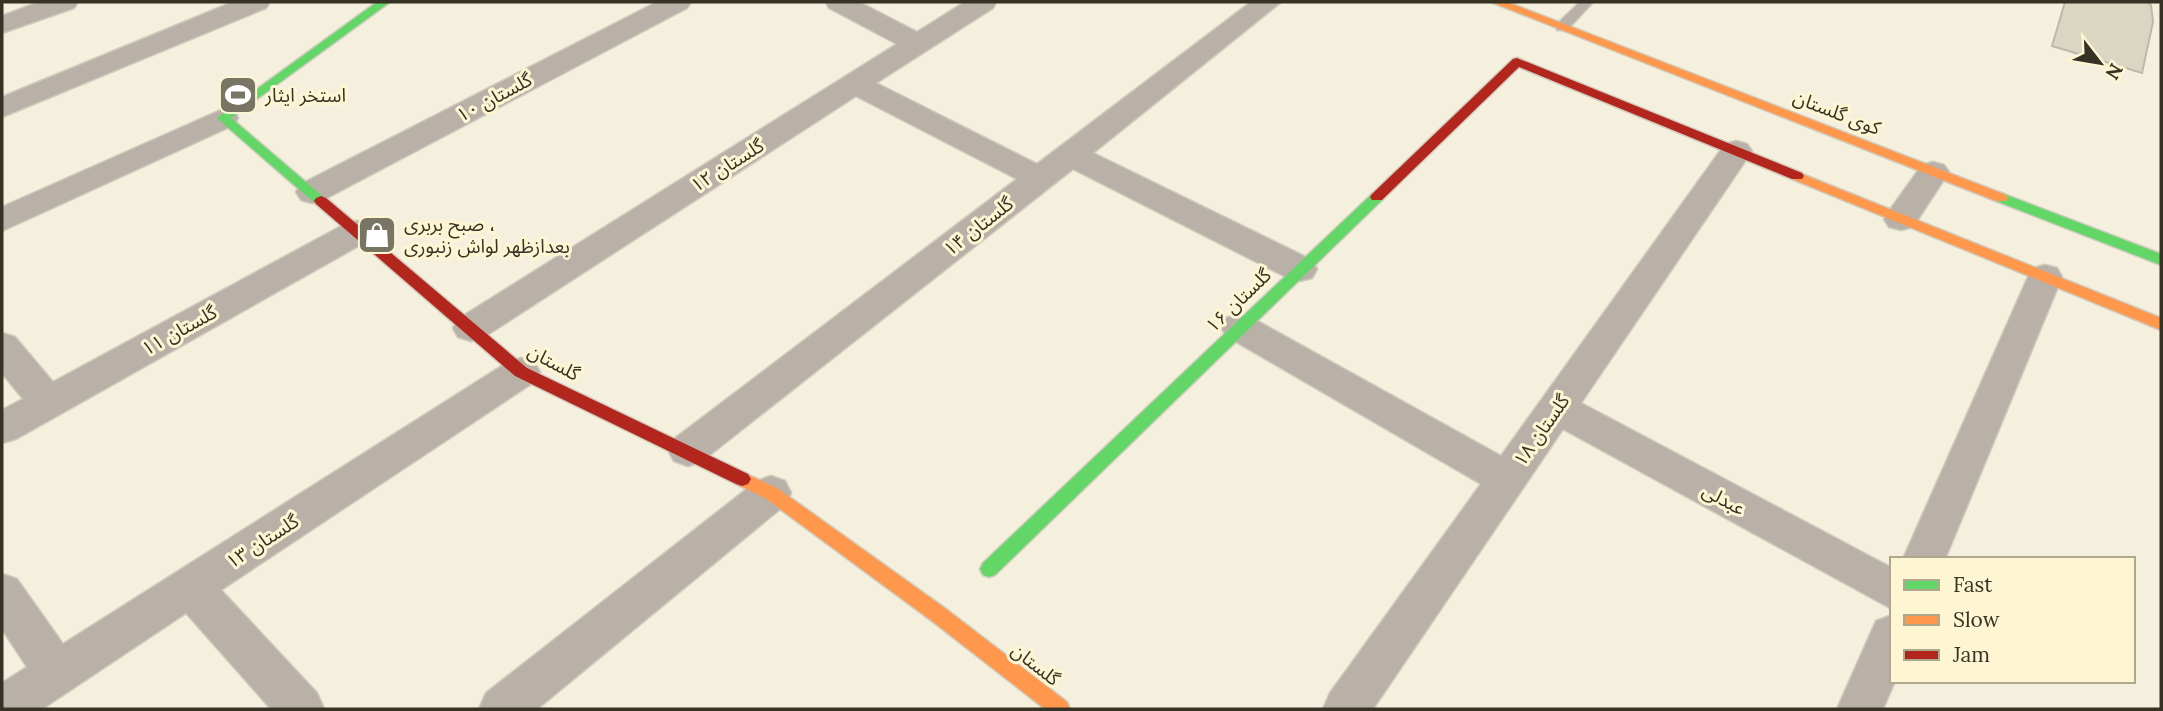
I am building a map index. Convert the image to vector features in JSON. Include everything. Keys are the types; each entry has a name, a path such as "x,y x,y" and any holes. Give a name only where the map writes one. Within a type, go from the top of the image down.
{"street":[{"path":"2,25 64,2"},
{"path":"2,108 256,2"},
{"path":"2,220 223,118 384,2"},
{"name":"گلستان ۱۰","path":"312,192 677,2"},
{"path":"839,2 917,43"},
{"name":"گلستان ۱۲","path":"471,328 983,2"},
{"name":"گلستان ۱۴","path":"688,450 1269,2"},
{"name":"کوی گلستان","path":"1497,2 2161,260"},
{"name":"گلستان ۱۶","path":"989,569 1517,62 1736,151"},
{"path":"854,84 1040,178"},
{"name":"گلستان","path":"223,118 521,372 688,450 771,493 939,615 1060,709"},
{"path":"1736,151 2161,324"},
{"name":"گلستان ۱۸","path":"1346,709 1736,151"},
{"path":"1070,155 1300,270"},
{"path":"1901,219 1933,172"},
{"name":"گلستان ۱۱","path":"2,428 357,232"},
{"path":"1925,557 2045,277"},
{"path":"1239,327 1507,479"},
{"path":"2,346 48,403"},
{"name":"گلستان ۱۳","path":"2,709 521,372"},
{"name":"عبدلی","path":"1557,408 1890,589"},
{"path":"502,709 771,493"},
{"path":"191,588 301,709"},
{"path":"2,593 57,673"},
{"path":"1860,709 1890,640"}],"lane":[{"path":"1562,27 1587,2"}],"building":[{"path":"2065,2 2146,2 2151,5 2153,22 2142,73 2052,46"}],"traffic: fast":[{"path":"321,201 223,118 384,2"},
{"path":"989,569 1377,197"},
{"path":"2001,198 2161,260"}],"traffic: slow":[{"path":"1497,2 2001,198"},
{"path":"1797,176 2161,324"},
{"path":"742,479 771,493 939,615 1060,709"}],"traffic: jam":[{"path":"1377,197 1517,62 1797,176"},
{"path":"321,201 521,372 742,479"}],"place":[{"name":"استخر ایثار","path":"238,95"},
{"name":"صبح بربری ، بعدازظهر لواش زنبوری","path":"377,235"}]}
